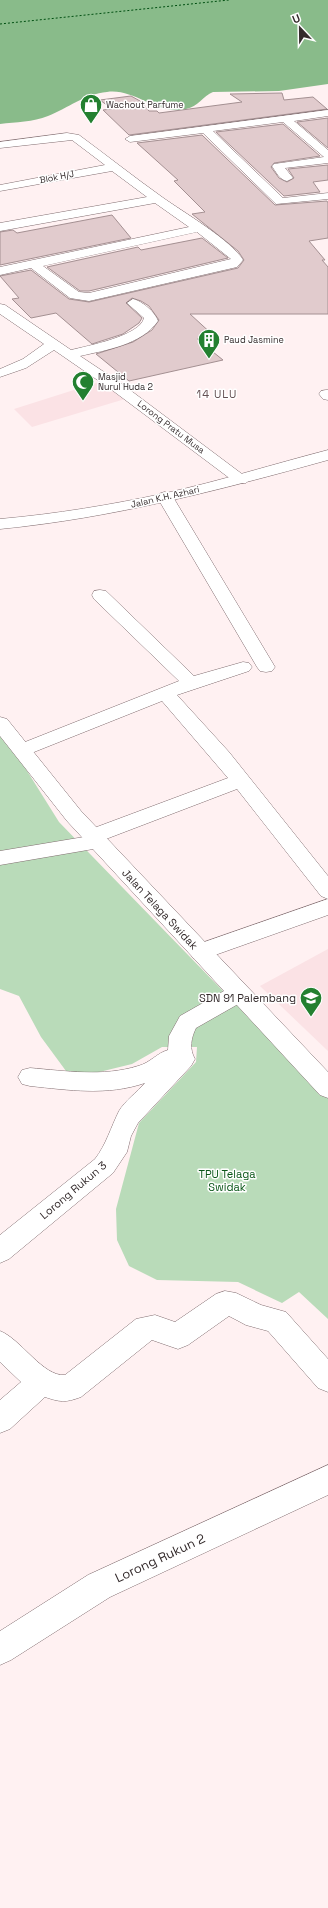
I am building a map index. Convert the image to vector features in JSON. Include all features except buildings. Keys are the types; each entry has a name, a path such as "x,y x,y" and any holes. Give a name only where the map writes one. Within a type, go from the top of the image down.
{"street":[{"path":"130,139 325,114"},
{"path":"285,119 328,155"},
{"path":"205,129 280,202 328,196"},
{"path":"0,145 71,136 78,138 157,199 200,228 234,255 237,260 233,264 89,297 75,295 33,264"},
{"path":"287,178 278,166 288,160 328,160"},
{"name":"Blok H/J","path":"0,188 114,166"},
{"path":"0,216 5,226 157,199"},
{"path":"0,271 200,228"},
{"path":"68,355 122,339 139,332 147,326 151,321 150,317 133,303"},
{"name":"Lorong Pratu Musa","path":"0,308 117,387 241,480"},
{"path":"0,373 12,370 28,362 52,344"},
{"name":"Jalan K.H. Azhari","path":"0,524 48,521 116,508 241,480 328,455"},
{"path":"164,497 266,667"},
{"path":"100,595 190,683"},
{"path":"22,750 166,694 190,683 244,667"},
{"path":"166,694 241,780 328,891"},
{"name":"Jalan Telaga Swidak","path":"0,723 74,816 328,1088"},
{"path":"0,858 96,839 241,780"},
{"path":"201,952 328,907"},
{"path":"30,1077 94,1083 137,1077 154,1070 174,1057 179,1056 183,1028 188,1022 238,993"},
{"name":"Lorong Rukun 3","path":"0,1251 104,1166 115,1152 119,1136 129,1116 182,1061 182,1058 179,1056"},
{"path":"0,1344 41,1382 61,1389 71,1388 146,1328 155,1327 178,1336 183,1334 220,1305 230,1303 256,1316 276,1321 328,1379"},
{"path":"0,1419 41,1382"},
{"name":"Lorong Rukun 2","path":"0,1649 99,1586 328,1480"}],"shaded area":[{"path":"0,0 328,0 328,84 279,91 213,92 190,108 175,110 156,106 127,94 107,92 91,95 42,118 30,121 0,124"},
{"path":"99,382 125,399 32,427 14,409"},
{"name":"SDN 91 Palembang","path":"328,949 328,1051 260,986"}],"green space":[{"name":"TPU Telaga Swidak","path":"0,736 24,766 59,822 323,1094 328,1092 328,1319 299,1292 282,1303 238,1282 157,1280 129,1266 117,1240 116,1209 139,1123 196,1062 197,1047 162,1047 132,1064 91,1074 66,1071 41,1037 19,996 0,989"}],"ferry route":[{"path":"0,24 229,0"}],"place":[{"name":"Wachout Parfume","path":"91,124"},
{"name":"Paud Jasmine","path":"209,360"},
{"name":"Masjid Nurul Huda 2","path":"83,402"},
{"name":"SDN 91 Palembang","path":"311,1018"}],"district":[{"name":"14 ULU","path":"217,394"}]}
